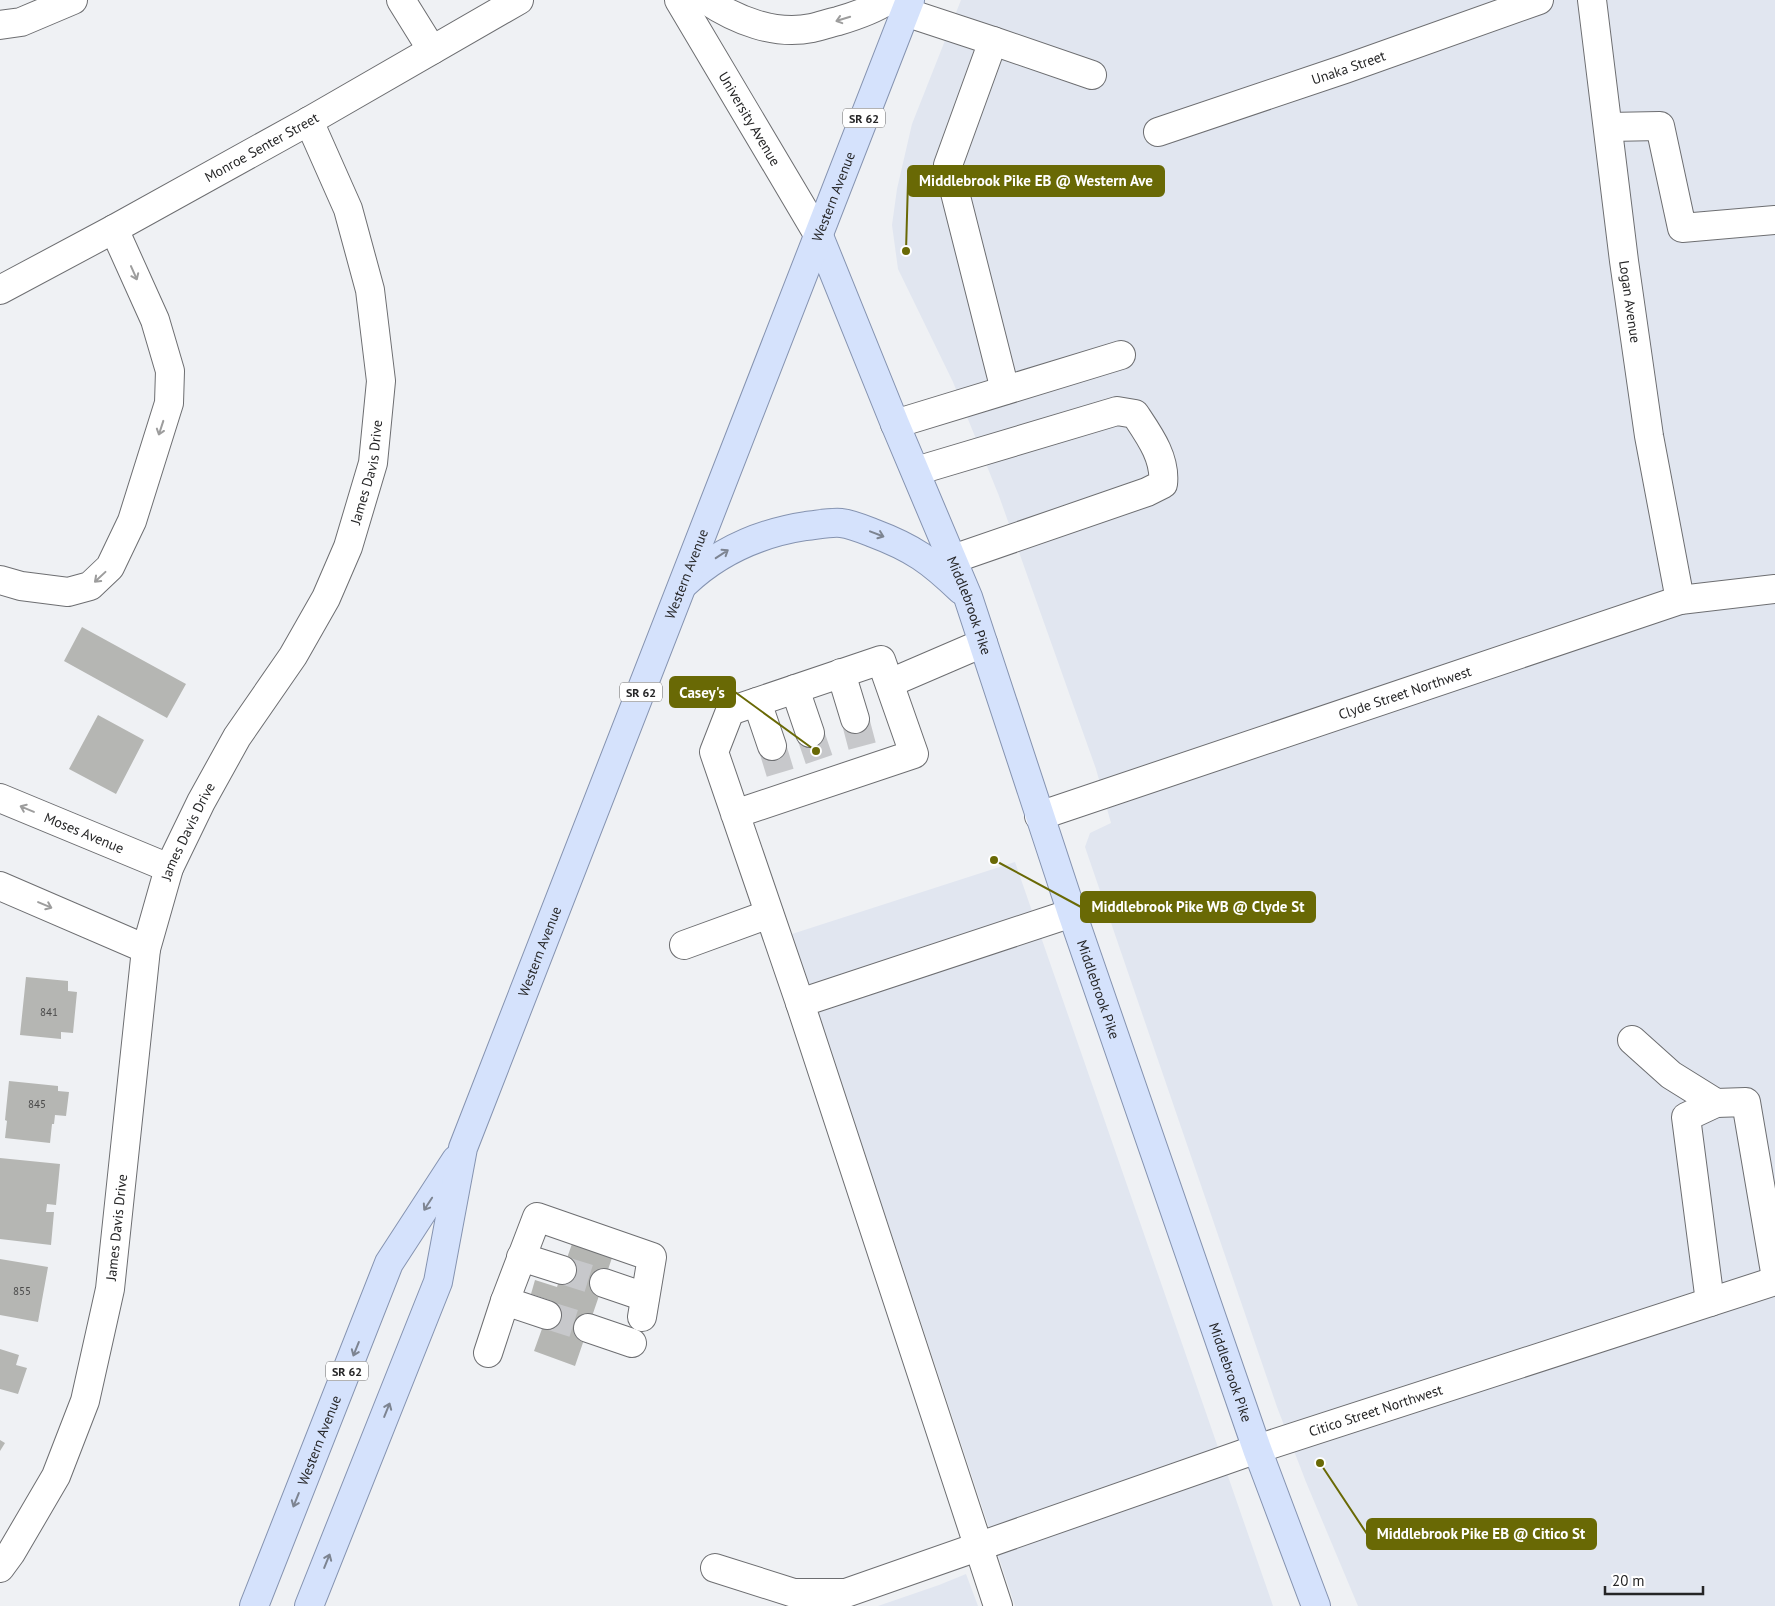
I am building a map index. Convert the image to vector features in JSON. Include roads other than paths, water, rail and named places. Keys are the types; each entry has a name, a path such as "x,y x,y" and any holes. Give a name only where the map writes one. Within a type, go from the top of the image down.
{"main road":[{"name":"Western Avenue","path":"309,1606 438,1282 464,1148 819,236 901,4"},
{"name":"Middlebrook Pike","path":"819,236 968,597 1072,913 1257,1449 1316,1606"},
{"path":"684,584 700,568 729,550 759,537 790,528 840,523 900,543 923,556 968,597"},
{"name":"Western Avenue","path":"254,1606 389,1263 464,1148"}],"street":[{"path":"0,25 21,22 73,0"},
{"path":"401,0 432,50"},
{"name":"Monroe Senter Street","path":"0,290 309,121 519,0"},
{"name":"University Avenue","path":"679,0 819,236"},
{"path":"706,0 735,16 757,25 781,29 810,28 845,19 878,6 901,4 992,41 1092,75"},
{"name":"Unaka Street","path":"1158,132 1336,72 1539,0"},
{"name":"Logan Avenue","path":"1592,0 1624,261 1649,436 1680,600"},
{"path":"992,41 948,165 1005,390"},
{"name":"James Davis Drive","path":"0,1568 12,1553 56,1476 85,1400 110,1289 146,949 169,868 201,802 238,737 293,656 326,598 348,547 374,463 381,381 370,290 348,209 309,121"},
{"path":"1608,127 1660,126 1682,228 1775,220"},
{"path":"0,580 21,586 68,592 90,586 110,567 132,521 169,403 170,371 155,320 114,229"},
{"path":"895,424 1121,355"},
{"path":"916,471 1117,411 1135,414 1153,441 1164,473 1162,484 1147,492 953,559"},
{"name":"Clyde Street Northwest","path":"1039,816 1680,600 1775,589"},
{"path":"890,683 983,643"},
{"path":"735,814 785,789 867,761 914,754 881,660 730,711 714,752 735,814 769,914 800,1003 998,1606"},
{"path":"841,674 855,719"},
{"path":"795,689 810,733"},
{"path":"757,702 772,746"},
{"name":"Moses Avenue","path":"0,798 169,868"},
{"path":"0,886 146,949"},
{"path":"800,1003 1072,913"},
{"path":"684,945 769,914"},
{"path":"1632,1040 1670,1074 1716,1103"},
{"path":"1710,1302 1686,1117 1716,1103 1746,1102 1775,1272"},
{"path":"488,1353 505,1301 537,1217 652,1257 643,1307 604,1283"},
{"path":"521,1258 562,1270"},
{"name":"Citico Street Northwest","path":"715,1568 794,1593 846,1593 1257,1449 1775,1281"},
{"path":"505,1301 547,1315"},
{"path":"588,1328 632,1343"}],"tunnel":[{"path":"855,719 864,753"},
{"path":"810,733 822,768"},
{"path":"772,746 783,782"},
{"path":"562,1270 604,1283"},
{"path":"547,1315 588,1328"}],"place":[{"name":"Middlebrook Pike EB @ Western Ave","path":"906,251"},
{"name":"Casey's","path":"816,751"},
{"name":"Middlebrook Pike WB @ Clyde St","path":"994,860"},
{"name":"Middlebrook Pike EB @ Citico St","path":"1320,1463"}]}
